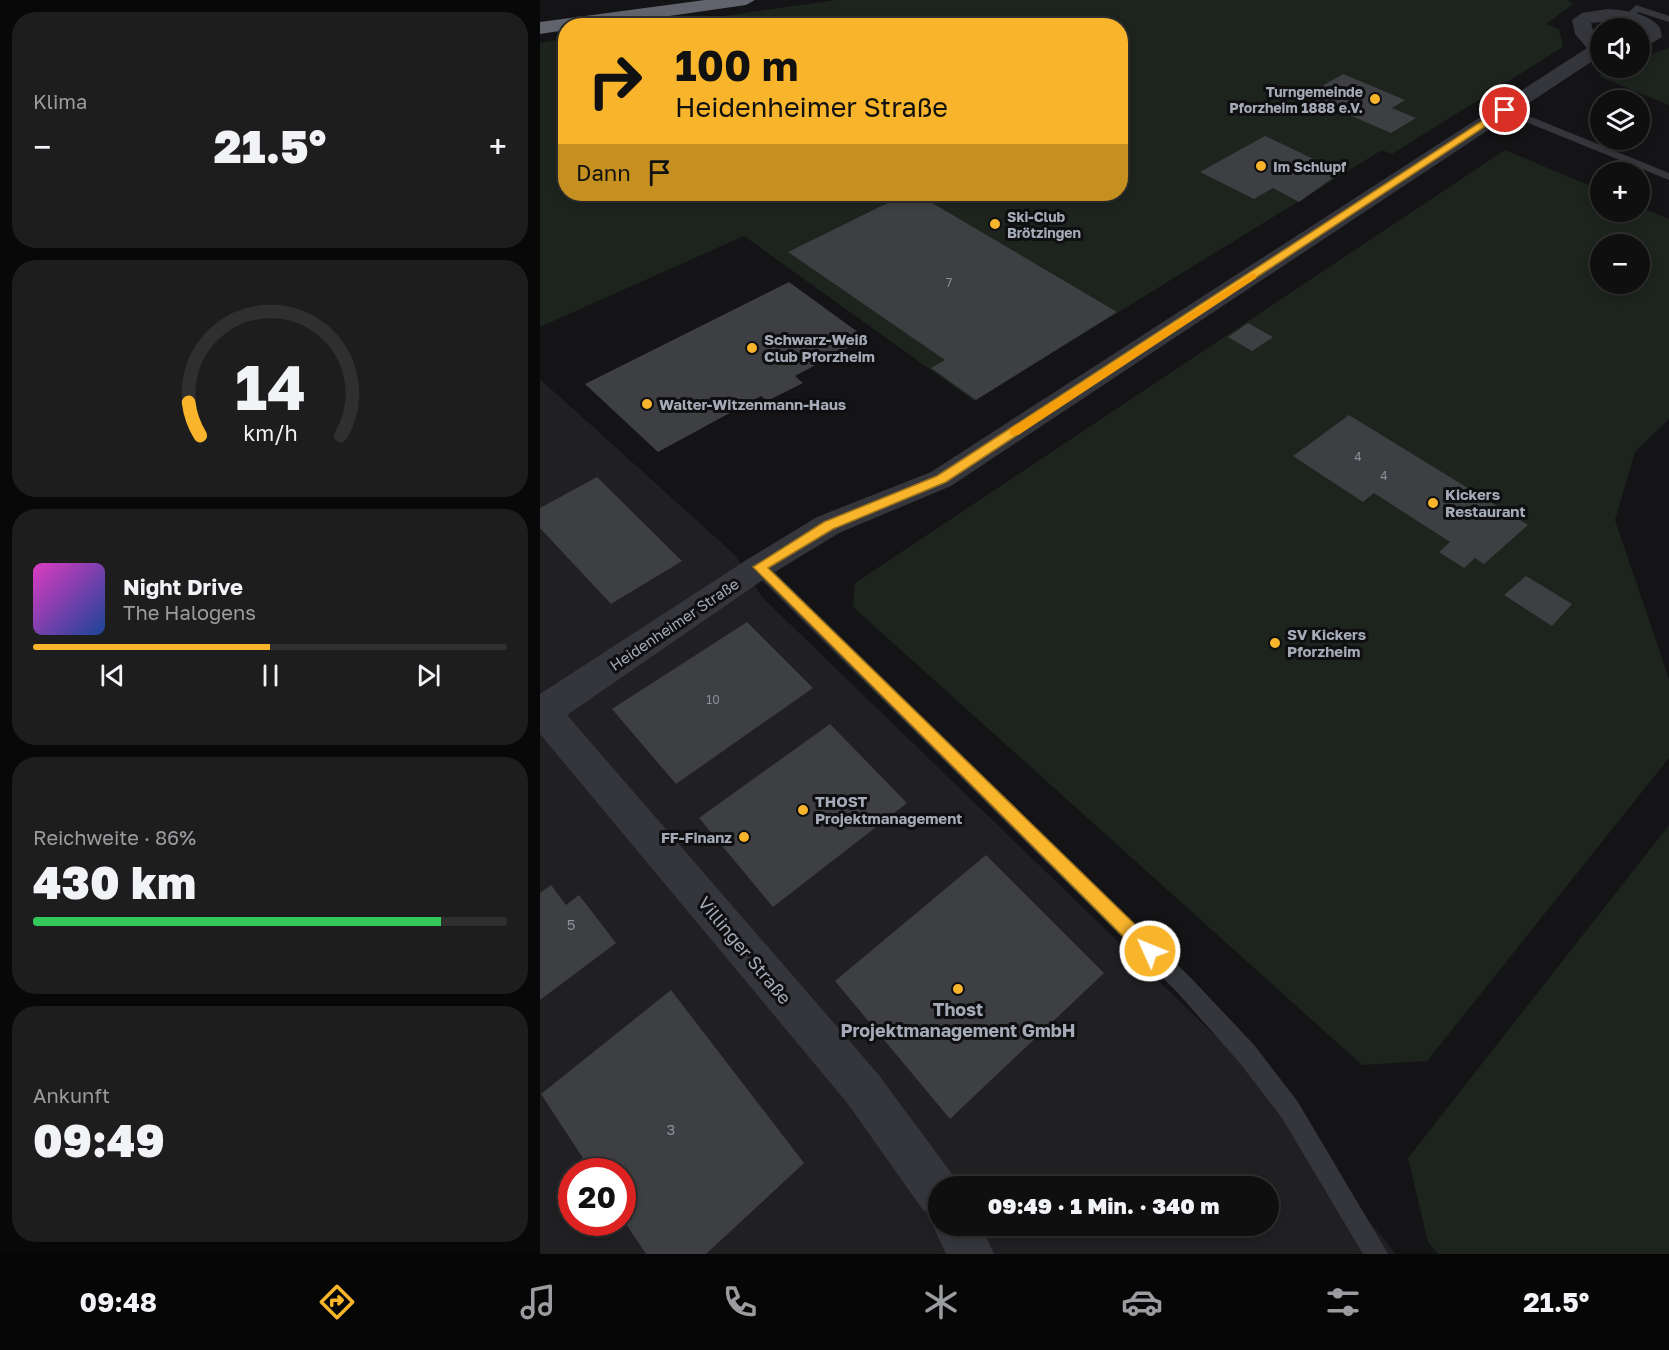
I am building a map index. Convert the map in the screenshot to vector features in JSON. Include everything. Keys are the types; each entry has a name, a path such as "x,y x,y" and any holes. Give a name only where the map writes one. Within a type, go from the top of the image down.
{"highway":[{"path":"614,18 746,0"},
{"path":"540,28 558,26"}],"street":[{"path":"1633,13 1639,18"},
{"name":"Heidenheimer Straße","path":"1590,43 1582,32 1581,20 1603,14 1633,13"},
{"name":"Heidenheimer Straße","path":"542,711 759,567 828,525 941,479 1590,55"},
{"name":"Villinger Straße","path":"542,711 863,1089 928,1179"},
{"path":"962,1236 970,1254"}],"lane":[{"path":"1633,13 1669,19"},
{"path":"1505,110 1669,177"},
{"path":"759,567 1176,976 1247,1054 1290,1110 1376,1254"}],"shaded area":[{"path":"836,0 1568,0 1573,4 1546,24 1559,29 1563,47 1392,154 1382,150 974,401 744,236 540,327 540,43 558,40 558,201 1128,201 1128,18 709,18"},
{"path":"1669,48 1669,105 1650,97 1650,90 1632,90 1603,78 1650,78 1650,55"},
{"name":"SV Kickers Pforzheim","path":"1505,150 1590,186 1590,222 1650,222 1650,211 1669,219 1669,419 1635,452 1615,520 1669,679 1669,758 1427,1061 1362,1065 853,607 855,583"},
{"path":"540,379 735,555 762,597 1230,1050 1396,1254 540,1254"},
{"path":"1669,825 1669,1254 1438,1254 1428,1242 1408,1158"}],"building":[{"path":"1343,74 1405,100 1392,108 1416,118 1391,133 1305,96"},
{"path":"1265,136 1341,172 1299,202 1273,188 1254,199 1200,172"},
{"path":"892,201 929,201 1117,312 976,400 931,368 945,360 788,252"},
{"name":"Schwarz-Weiß Club Pforzheim","path":"789,282 866,338 795,376 803,383 767,401 761,396 658,452 585,384"},
{"path":"1248,323 1273,337 1252,351 1228,337"},
{"path":"1349,415 1528,525 1484,564 1475,558 1464,568 1439,552 1450,542 1374,493 1363,502 1293,456"},
{"path":"597,477 682,561 611,604 540,528 540,508"},
{"path":"1526,576 1572,604 1552,626 1504,595"},
{"path":"747,622 813,688 676,784 612,709"},
{"name":"THOST Projektmanagement","path":"830,724 907,803 773,907 699,818"},
{"path":"986,855 1104,973 950,1119 835,981"},
{"path":"551,885 566,905 579,895 616,943 540,1000 540,893"},
{"path":"671,990 804,1163 706,1254 646,1254 634,1236 636,1236 636,1158 583,1158 541,1094"}],"slow traffic":[{"path":"1014,432 1253,276"}],"place":[{"name":"Turngemeinde Pforzheim 1888 e.V.","path":"1375,99"},
{"name":"Im Schlupf","path":"1261,166"},
{"name":"Ski-Club Brötzingen","path":"995,224"},
{"name":"Schwarz-Weiß Club Pforzheim","path":"752,348"},
{"name":"Walter-Witzenmann-Haus","path":"647,404"},
{"name":"Kickers Restaurant","path":"1433,503"},
{"name":"SV Kickers Pforzheim","path":"1275,643"},
{"name":"THOST Projektmanagement","path":"803,810"},
{"name":"FF-Finanz","path":"744,837"},
{"name":"Thost Projektmanagement GmbH","path":"958,989"}],"route":[{"path":"1150,951 759,567 828,525 941,479 1505,110"}]}
